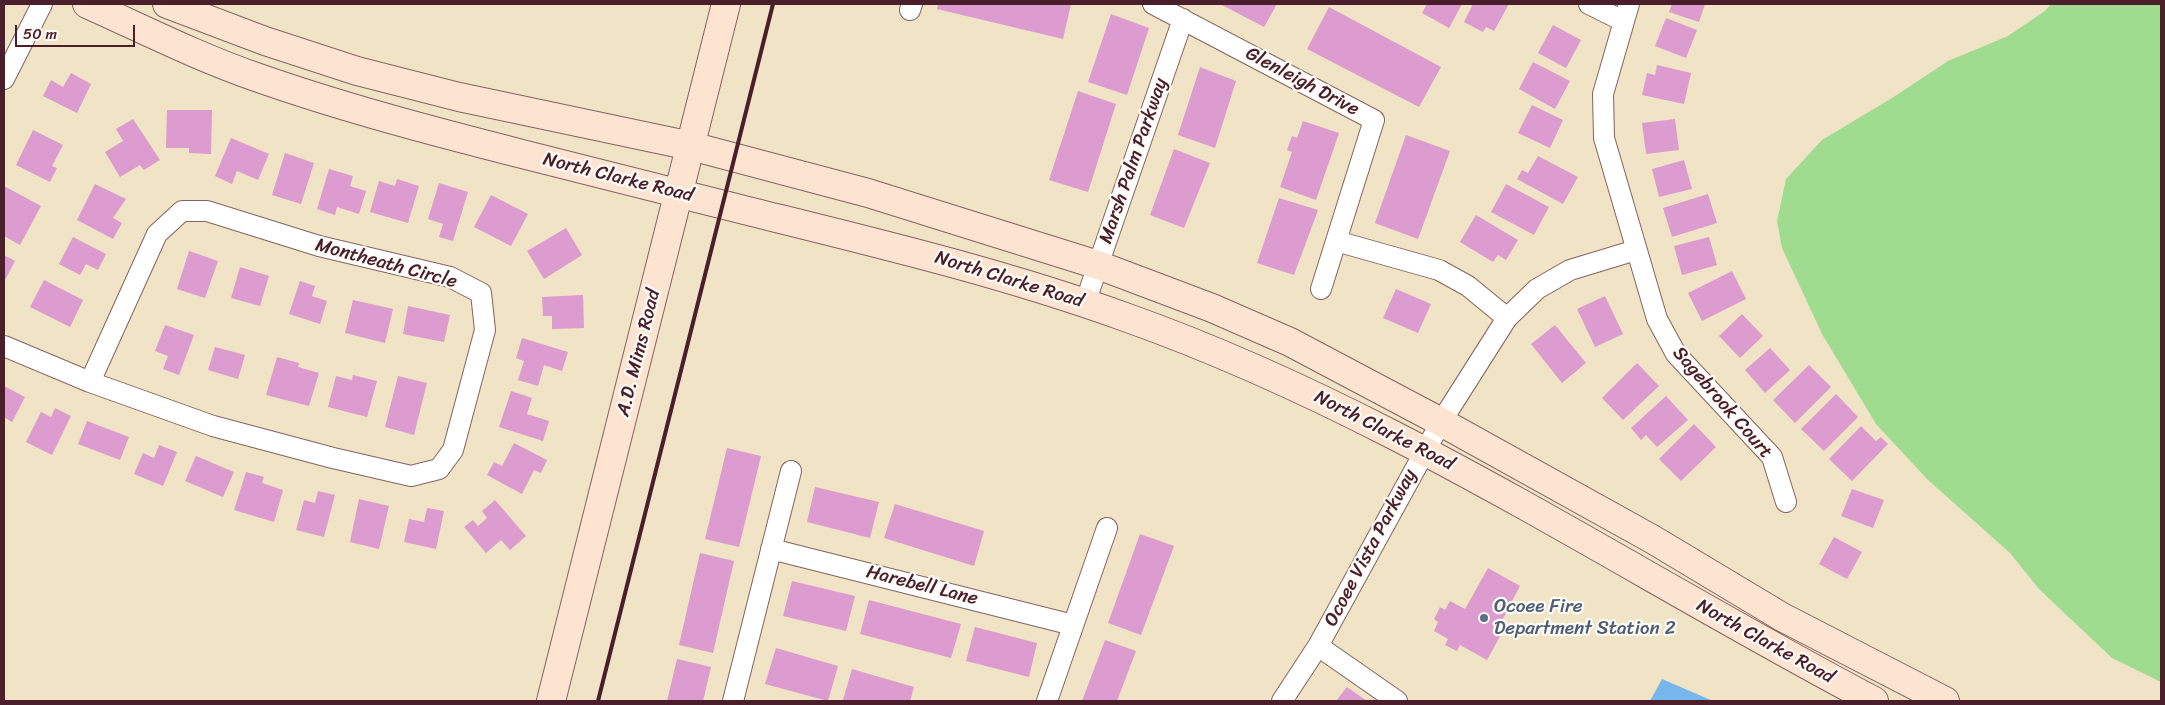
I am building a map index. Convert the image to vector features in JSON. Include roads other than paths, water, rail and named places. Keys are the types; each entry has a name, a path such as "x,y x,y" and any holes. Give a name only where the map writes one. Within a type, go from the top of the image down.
{"street":[{"path":"4,79 42,4"},
{"name":"North Clarke Road","path":"88,4 174,44 254,77 454,136 943,259 1085,303 1241,362 1425,450 1595,544 1769,646 1874,701"},
{"name":"North Clarke Road","path":"167,4 265,41 357,71 459,98 690,146 868,193 1098,265 1212,308 1290,342 1441,422 1652,539 1782,616 1900,680 1945,701"},
{"name":"A.D. Mims Road","path":"551,701 726,4"},
{"name":"Glenleigh Drive","path":"1153,4 1374,120 1321,289"},
{"path":"1589,4 1626,12"},
{"name":"Sagebrook Court","path":"1626,12 1603,94 1604,138 1657,319 1676,354 1772,457 1786,502"},
{"name":"Marsh Palm Parkway","path":"1085,303 1183,19"},
{"name":"Montheath Circle","path":"4,346 90,382 212,426 333,458 411,476 439,469 453,450 485,330 481,293 450,277 319,246 207,211 182,211 158,234 90,382"},
{"path":"1336,241 1439,270 1468,286 1507,318"},
{"name":"Ocoee Vista Parkway","path":"1282,701 1318,646 1441,422 1507,318 1537,289 1570,270 1636,250"},
{"path":"733,701 790,471"},
{"path":"1047,701 1107,528"},
{"name":"Harebell Lane","path":"771,549 1073,625"},
{"path":"1318,646 1397,701"}],"water":[{"path":"1662,679 1713,701 1650,701"}],"railway":[{"path":"598,701 773,4"}],"place":[{"name":"Ocoee Fire Department Station 2","path":"1484,618"}]}
